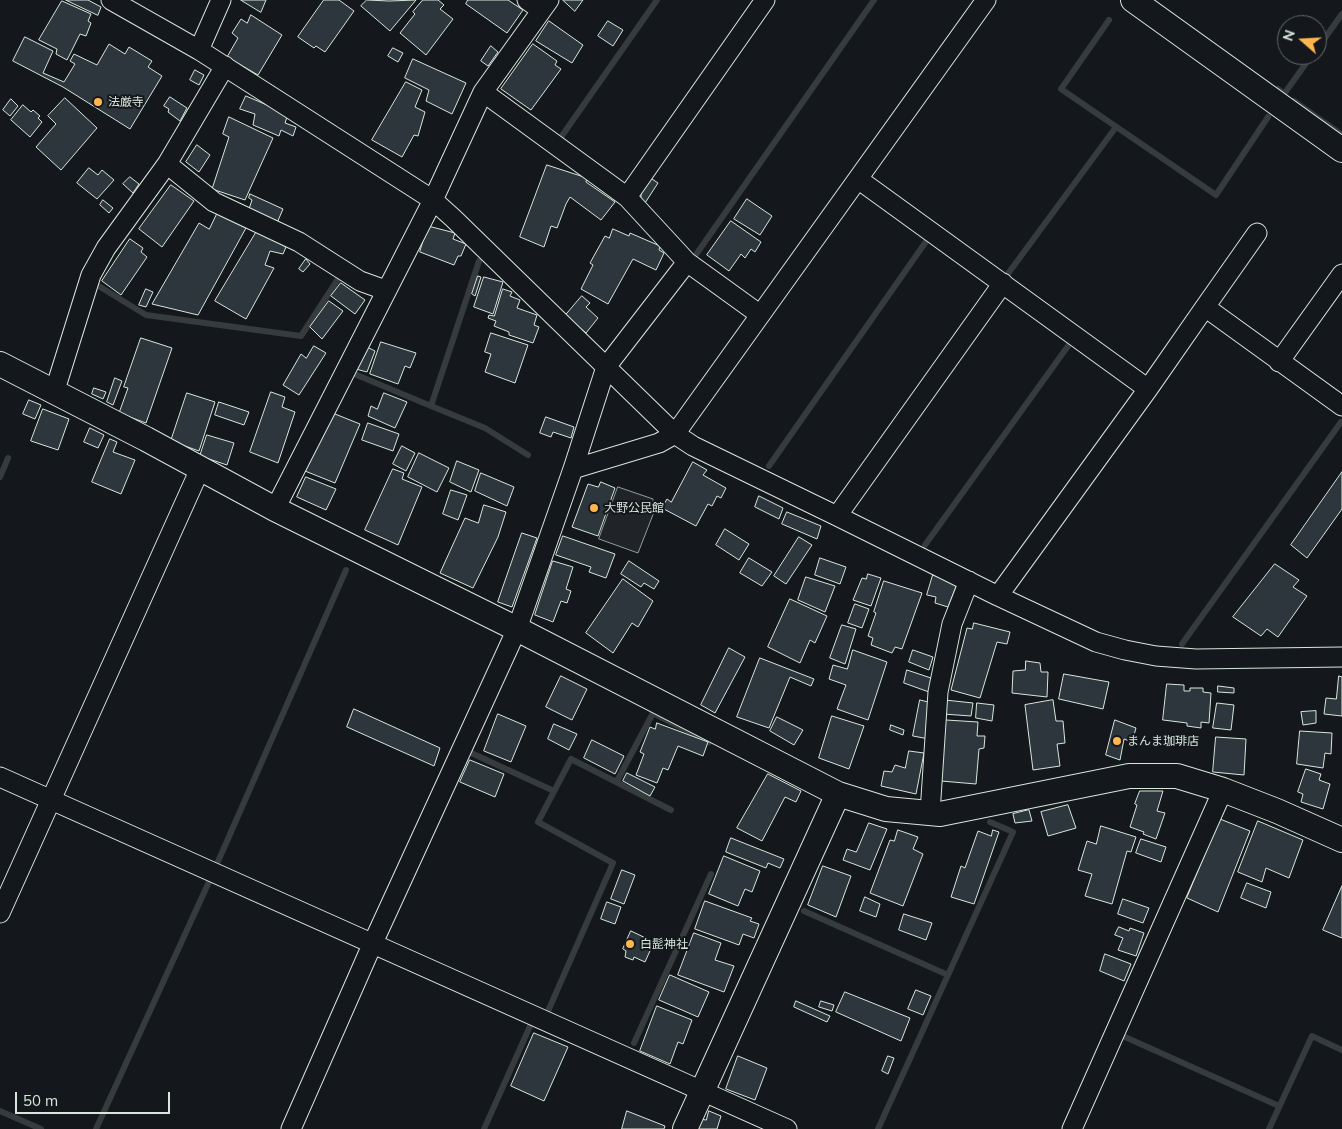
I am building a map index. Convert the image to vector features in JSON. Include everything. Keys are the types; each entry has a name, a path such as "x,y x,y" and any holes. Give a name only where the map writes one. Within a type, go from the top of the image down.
{"street":[{"path":"111,0 225,66 433,200 675,434 693,446 1096,642 1156,656 1196,659 1342,656"},
{"path":"199,50 221,0"},
{"path":"627,197 765,0"},
{"path":"573,470 659,443 675,434 759,314 986,0"},
{"path":"1133,0 1342,150"},
{"path":"275,509 385,290 433,200 482,92 539,3"},
{"path":"54,393 91,275 106,248 167,164 225,66"},
{"path":"482,92 627,197 687,262 759,314"},
{"path":"167,164 214,202 299,242 360,281 385,290"},
{"path":"858,179 1148,389"},
{"path":"998,596 1148,389 1257,233"},
{"path":"291,1129 372,944 517,629 573,470 606,367 687,262"},
{"path":"1279,362 1342,274"},
{"path":"837,516 1003,283"},
{"path":"1205,307 1342,406"},
{"path":"0,364 146,439 275,509 517,629 838,794 886,809 940,814 1129,776 1176,776 1223,790 1342,840"},
{"path":"0,913 200,469"},
{"path":"930,813 938,692 952,624 969,581"},
{"path":"0,777 787,1129"},
{"path":"1072,1129 1223,790"},
{"path":"684,1129 838,794"}],"shaded area":[{"path":"618,487 653,499 654,512 638,553 599,539"}],"building":[{"path":"66,0 88,0 101,7 98,15"},
{"path":"241,0 266,0 261,12"},
{"path":"324,0 339,0 354,11 325,52 316,46 314,48 298,37"},
{"path":"367,0 416,0 390,31 361,6"},
{"path":"423,0 438,0 444,5 440,9 453,19 426,55 400,33"},
{"path":"468,0 508,0 523,10 507,33 466,4"},
{"path":"563,0 583,0 575,11"},
{"path":"62,1 91,14 88,21 91,23 86,36 80,34 67,60 56,54 57,49 39,40"},
{"path":"251,15 282,35 258,75 227,57 238,38 232,33 241,19 247,23"},
{"path":"549,21 583,45 572,63 536,41"},
{"path":"608,21 623,30 613,46 598,36"},
{"path":"25,37 53,51 43,73 64,82 75,64 70,61 74,54 97,65 109,44 125,54 129,47 152,61 148,67 162,76 130,129 63,87 13,61"},
{"path":"533,44 557,61 555,65 561,69 531,110 501,89"},
{"path":"491,46 498,52 488,66 481,61"},
{"path":"393,48 403,53 398,62 388,56"},
{"path":"413,59 466,83 452,114 426,101 429,90 405,78"},
{"path":"195,70 204,75 199,85 190,80"},
{"path":"406,82 422,90 415,107 425,112 418,136 414,135 402,157 372,140"},
{"path":"246,96 288,114 285,123 296,127 293,136 281,130 279,136 253,125 255,114 240,109"},
{"path":"170,97 187,108 180,121 168,112 169,109 164,106"},
{"path":"65,98 97,128 61,170 36,147 56,124 48,116"},
{"path":"11,99 18,106 10,116 3,110"},
{"path":"23,105 31,112 33,110 40,116 38,118 42,122 30,137 11,120"},
{"path":"229,117 273,138 245,200 212,189 229,137 223,134"},
{"path":"197,145 210,155 199,172 186,162"},
{"path":"547,165 587,178 586,182 615,202 601,220 570,197 557,228 551,226 544,247 520,237"},
{"path":"89,168 98,175 102,170 114,180 97,199 77,183"},
{"path":"130,177 139,184 133,193 123,184"},
{"path":"649,177 658,183 645,203 641,198 641,190"},
{"path":"171,185 194,201 162,247 139,229"},
{"path":"250,194 283,209 277,223 249,209 252,200 249,198"},
{"path":"747,199 772,216 760,235 734,219"},
{"path":"103,200 113,208 109,213 100,205"},
{"path":"217,214 246,228 198,315 152,304 199,223 209,229"},
{"path":"731,221 761,242 755,252 751,249 745,258 741,254 729,271 707,255"},
{"path":"428,226 455,233 453,239 466,244 461,256 458,256 454,265 420,252"},
{"path":"613,229 629,236 630,233 660,246 659,250 664,253 656,270 633,259 608,304 581,289 593,265 590,263 605,236 609,238"},
{"path":"257,231 286,247 283,254 270,251 265,265 274,268 246,319 215,301"},
{"path":"130,239 143,248 141,252 147,257 121,295 102,281"},
{"path":"306,259 310,264 303,272 299,269"},
{"path":"478,276 481,277 475,296 472,294"},
{"path":"484,277 503,282 493,314 474,307"},
{"path":"341,283 365,300 355,314 331,296"},
{"path":"146,289 153,292 146,307 139,305"},
{"path":"503,289 512,292 510,296 520,300 517,308 537,315 534,325 539,327 533,343 509,335 509,332 494,326 496,321 488,318 489,315 494,316"},
{"path":"582,296 590,303 586,307 598,318 586,333 565,316"},
{"path":"329,301 343,311 322,339 310,327"},
{"path":"491,333 528,345 515,383 485,372 491,354 485,352"},
{"path":"141,338 172,348 146,423 119,413 128,388 124,387"},
{"path":"381,342 416,353 410,368 405,366 398,384 370,374"},
{"path":"314,346 326,353 299,395 283,385 301,354 306,358"},
{"path":"367,347 375,351 367,372 356,369"},
{"path":"115,378 122,381 113,405 107,402"},
{"path":"94,388 106,392 103,399 92,394"},
{"path":"271,392 285,397 282,407 295,412 278,463 250,452"},
{"path":"187,393 215,402 199,451 171,441"},
{"path":"384,393 407,402 395,428 368,416 371,406 377,409"},
{"path":"29,400 41,405 35,419 23,414"},
{"path":"219,402 249,412 244,425 215,415"},
{"path":"43,409 69,419 58,450 31,441"},
{"path":"335,414 360,424 335,483 305,471"},
{"path":"546,417 574,427 571,438 553,432 551,437 540,433"},
{"path":"368,423 399,434 393,451 362,440"},
{"path":"90,428 104,435 98,448 84,442"},
{"path":"207,435 234,443 227,465 200,456"},
{"path":"110,439 117,442 113,452 135,460 121,494 92,482"},
{"path":"402,446 415,453 406,471 393,464"},
{"path":"419,453 449,468 437,492 408,477"},
{"path":"457,461 479,470 471,492 450,482"},
{"path":"693,462 707,470 703,475 726,488 721,498 717,496 712,506 708,504 696,526 662,508 667,499 671,502"},
{"path":"393,469 404,473 402,479 422,487 398,545 365,530"},
{"path":"1342,472 1342,509 1307,558 1291,545"},
{"path":"481,473 514,487 507,506 475,491"},
{"path":"306,477 336,489 326,510 297,497"},
{"name":"大野公民館","path":"601,482 615,488 598,536 572,527 588,484 598,487"},
{"path":"451,490 467,495 458,520 443,514"},
{"path":"759,496 783,508 779,519 755,507"},
{"path":"484,505 506,512 498,537 473,588 440,573 465,518 478,523"},
{"path":"787,512 821,526 817,539 782,524"},
{"path":"725,529 749,544 739,560 716,545"},
{"path":"522,533 537,538 512,607 498,602"},
{"path":"563,536 615,554 606,578 589,572 591,567 556,555"},
{"path":"799,537 812,545 786,584 774,576"},
{"path":"749,558 772,572 762,586 740,573"},
{"path":"820,558 846,567 840,584 815,575"},
{"path":"553,561 573,567 566,589 571,591 567,603 561,601 553,622 535,615"},
{"path":"629,561 659,581 654,589 644,583 641,587 621,574"},
{"path":"1275,564 1299,580 1293,587 1307,596 1278,637 1267,629 1261,636 1233,617"},
{"path":"868,574 881,578 871,606 853,600 862,578 866,579"},
{"path":"933,575 957,584 948,607 935,603 936,597 927,595"},
{"path":"806,577 835,586 825,612 798,600"},
{"path":"623,579 653,601 638,627 632,623 613,653 586,633"},
{"path":"884,581 922,593 902,649 895,647 892,653 871,645 873,638 868,636"},
{"path":"790,599 827,616 815,643 810,640 800,663 768,647"},
{"path":"855,604 869,609 862,628 848,623"},
{"path":"974,623 1010,632 1007,644 997,642 980,698 951,690 967,628 972,629"},
{"path":"842,625 856,629 845,664 830,658"},
{"path":"729,648 745,657 715,713 701,705"},
{"path":"853,650 887,662 868,720 837,709 846,685 829,679 833,665 847,669"},
{"path":"913,650 933,657 929,670 909,662"},
{"path":"760,658 814,679 811,686 790,677 769,728 737,717"},
{"path":"1026,661 1040,663 1041,672 1048,672 1047,697 1012,693 1013,671 1025,670"},
{"path":"907,670 934,679 929,692 904,683"},
{"path":"1064,674 1109,682 1103,709 1059,699"},
{"path":"561,676 587,689 572,720 546,707"},
{"path":"1339,676 1342,677 1342,716 1324,714 1326,698 1336,699"},
{"path":"1167,684 1184,685 1184,691 1190,691 1190,688 1203,688 1203,692 1211,693 1209,723 1201,722 1201,728 1187,726 1187,723 1163,720"},
{"path":"1218,686 1234,688 1234,693 1218,692"},
{"path":"920,700 932,703 929,739 913,736"},
{"path":"945,700 973,703 971,716 943,714"},
{"path":"1053,700 1056,721 1063,721 1065,743 1057,744 1060,766 1033,770 1025,705"},
{"path":"977,703 994,705 992,721 976,718"},
{"path":"1217,703 1234,705 1231,730 1213,728"},
{"path":"354,709 440,748 434,766 347,727"},
{"path":"1316,711 1316,723 1303,725 1301,712"},
{"path":"498,714 526,726 511,762 484,751"},
{"path":"832,716 864,726 849,769 819,758"},
{"path":"777,717 803,730 794,745 770,731"},
{"path":"946,720 978,722 977,736 985,736 984,748 979,749 976,784 941,781"},
{"name":"まんま珈琲店","path":"1115,720 1136,728 1132,742 1124,739 1120,760 1106,755"},
{"path":"657,723 708,742 703,756 678,746 668,770 663,768 657,783 636,775 644,754 640,752 650,727 655,729"},
{"path":"554,724 577,734 569,750 548,739"},
{"path":"891,725 904,730 903,735 890,730"},
{"path":"1300,731 1332,733 1331,754 1325,753 1323,768 1297,764"},
{"path":"1216,737 1246,739 1244,775 1213,772"},
{"path":"592,740 624,756 615,774 584,758"},
{"path":"909,751 924,753 916,794 881,786 884,771 892,772 895,765 905,768"},
{"path":"470,760 504,774 495,797 460,782"},
{"path":"1306,769 1321,774 1319,780 1330,784 1323,809 1301,802 1303,794 1298,792"},
{"path":"627,773 655,787 650,796 623,781"},
{"path":"768,774 801,791 796,802 785,797 762,841 737,828"},
{"path":"1140,791 1163,791 1157,811 1165,813 1156,839 1130,827"},
{"path":"1068,805 1076,828 1048,836 1041,812"},
{"path":"1029,810 1032,821 1015,823 1013,814"},
{"path":"1220,819 1250,831 1218,912 1187,898"},
{"path":"1258,821 1303,840 1289,878 1266,868 1262,882 1238,872"},
{"path":"869,823 887,829 870,870 843,860 847,849 856,852"},
{"path":"1101,826 1136,837 1131,852 1127,851 1112,904 1085,896 1092,874 1078,870 1087,841 1096,844"},
{"path":"898,830 918,837 913,849 923,854 903,906 870,893 890,840 894,841"},
{"path":"993,830 999,832 974,904 951,897 961,866 965,868 978,831 991,836"},
{"path":"731,838 784,859 780,868 768,863 766,868 726,852"},
{"path":"1141,839 1166,847 1161,862 1136,853"},
{"path":"724,856 760,871 752,892 745,889 738,906 709,894"},
{"path":"823,866 851,876 836,917 808,905"},
{"path":"622,870 635,875 624,904 611,899"},
{"path":"1247,883 1271,892 1266,908 1241,898"},
{"path":"1342,886 1342,938 1323,930"},
{"path":"865,897 880,904 876,917 860,911"},
{"path":"1123,899 1149,908 1143,923 1118,914"},
{"path":"705,901 752,918 750,921 759,924 754,938 743,934 739,945 695,929"},
{"path":"607,902 621,907 615,924 601,919"},
{"path":"904,914 932,923 926,940 899,930"},
{"path":"1119,927 1129,931 1130,928 1144,933 1136,956 1118,950 1123,938 1115,935"},
{"name":"白髭神社","path":"631,931 654,942 645,962 634,957 633,960 625,957 626,951 623,949"},
{"path":"694,933 721,943 715,960 734,966 724,992 678,975"},
{"path":"1105,954 1131,964 1124,981 1100,971"},
{"path":"670,975 709,992 698,1017 659,1000"},
{"path":"916,990 931,996 923,1015 908,1009"},
{"path":"845,992 910,1018 901,1041 836,1012"},
{"path":"796,1001 830,1016 827,1022 794,1007"},
{"path":"821,1001 834,1005 832,1011 819,1007"},
{"path":"657,1006 692,1020 683,1044 678,1042 670,1064 640,1051"},
{"path":"534,1033 568,1047 544,1101 511,1086"},
{"path":"738,1056 767,1068 755,1100 726,1089"},
{"path":"888,1056 894,1058 888,1074 882,1071"},
{"path":"627,1111 665,1126 664,1129 622,1129"},
{"path":"709,1111 721,1116 717,1129 697,1129 700,1119 706,1120"}],"waterway":[{"path":"559,140 657,0"},
{"path":"695,256 874,0"},
{"path":"1327,35 1342,14"},
{"path":"1109,20 1061,89 1216,195 1268,117"},
{"path":"1278,89 1284,94 1305,65"},
{"path":"1294,101 1342,135"},
{"path":"1007,275 1116,127"},
{"path":"769,466 925,243"},
{"path":"352,373 431,406 479,261"},
{"path":"97,285 146,315 301,336 338,279"},
{"path":"925,545 1068,346"},
{"path":"431,406 485,428 528,455"},
{"path":"1182,644 1341,422"},
{"path":"0,477 8,458"},
{"path":"96,1129 213,873 346,570"},
{"path":"617,781 653,713 709,742"},
{"path":"469,752 554,791"},
{"path":"545,1018 613,863 538,822 571,759 671,810"},
{"path":"878,1129 1013,832 990,822"},
{"path":"634,1043 711,874"},
{"path":"804,911 948,975"},
{"path":"484,1129 531,1024"},
{"path":"1269,1129 1312,1036 1342,1050"},
{"path":"1125,1037 1279,1106"},
{"path":"0,1111 41,1129"}],"place":[{"name":"法厳寺","path":"98,102"},
{"name":"大野公民館","path":"594,508"},
{"name":"まんま珈琲店","path":"1117,741"},
{"name":"白髭神社","path":"630,944"}]}
